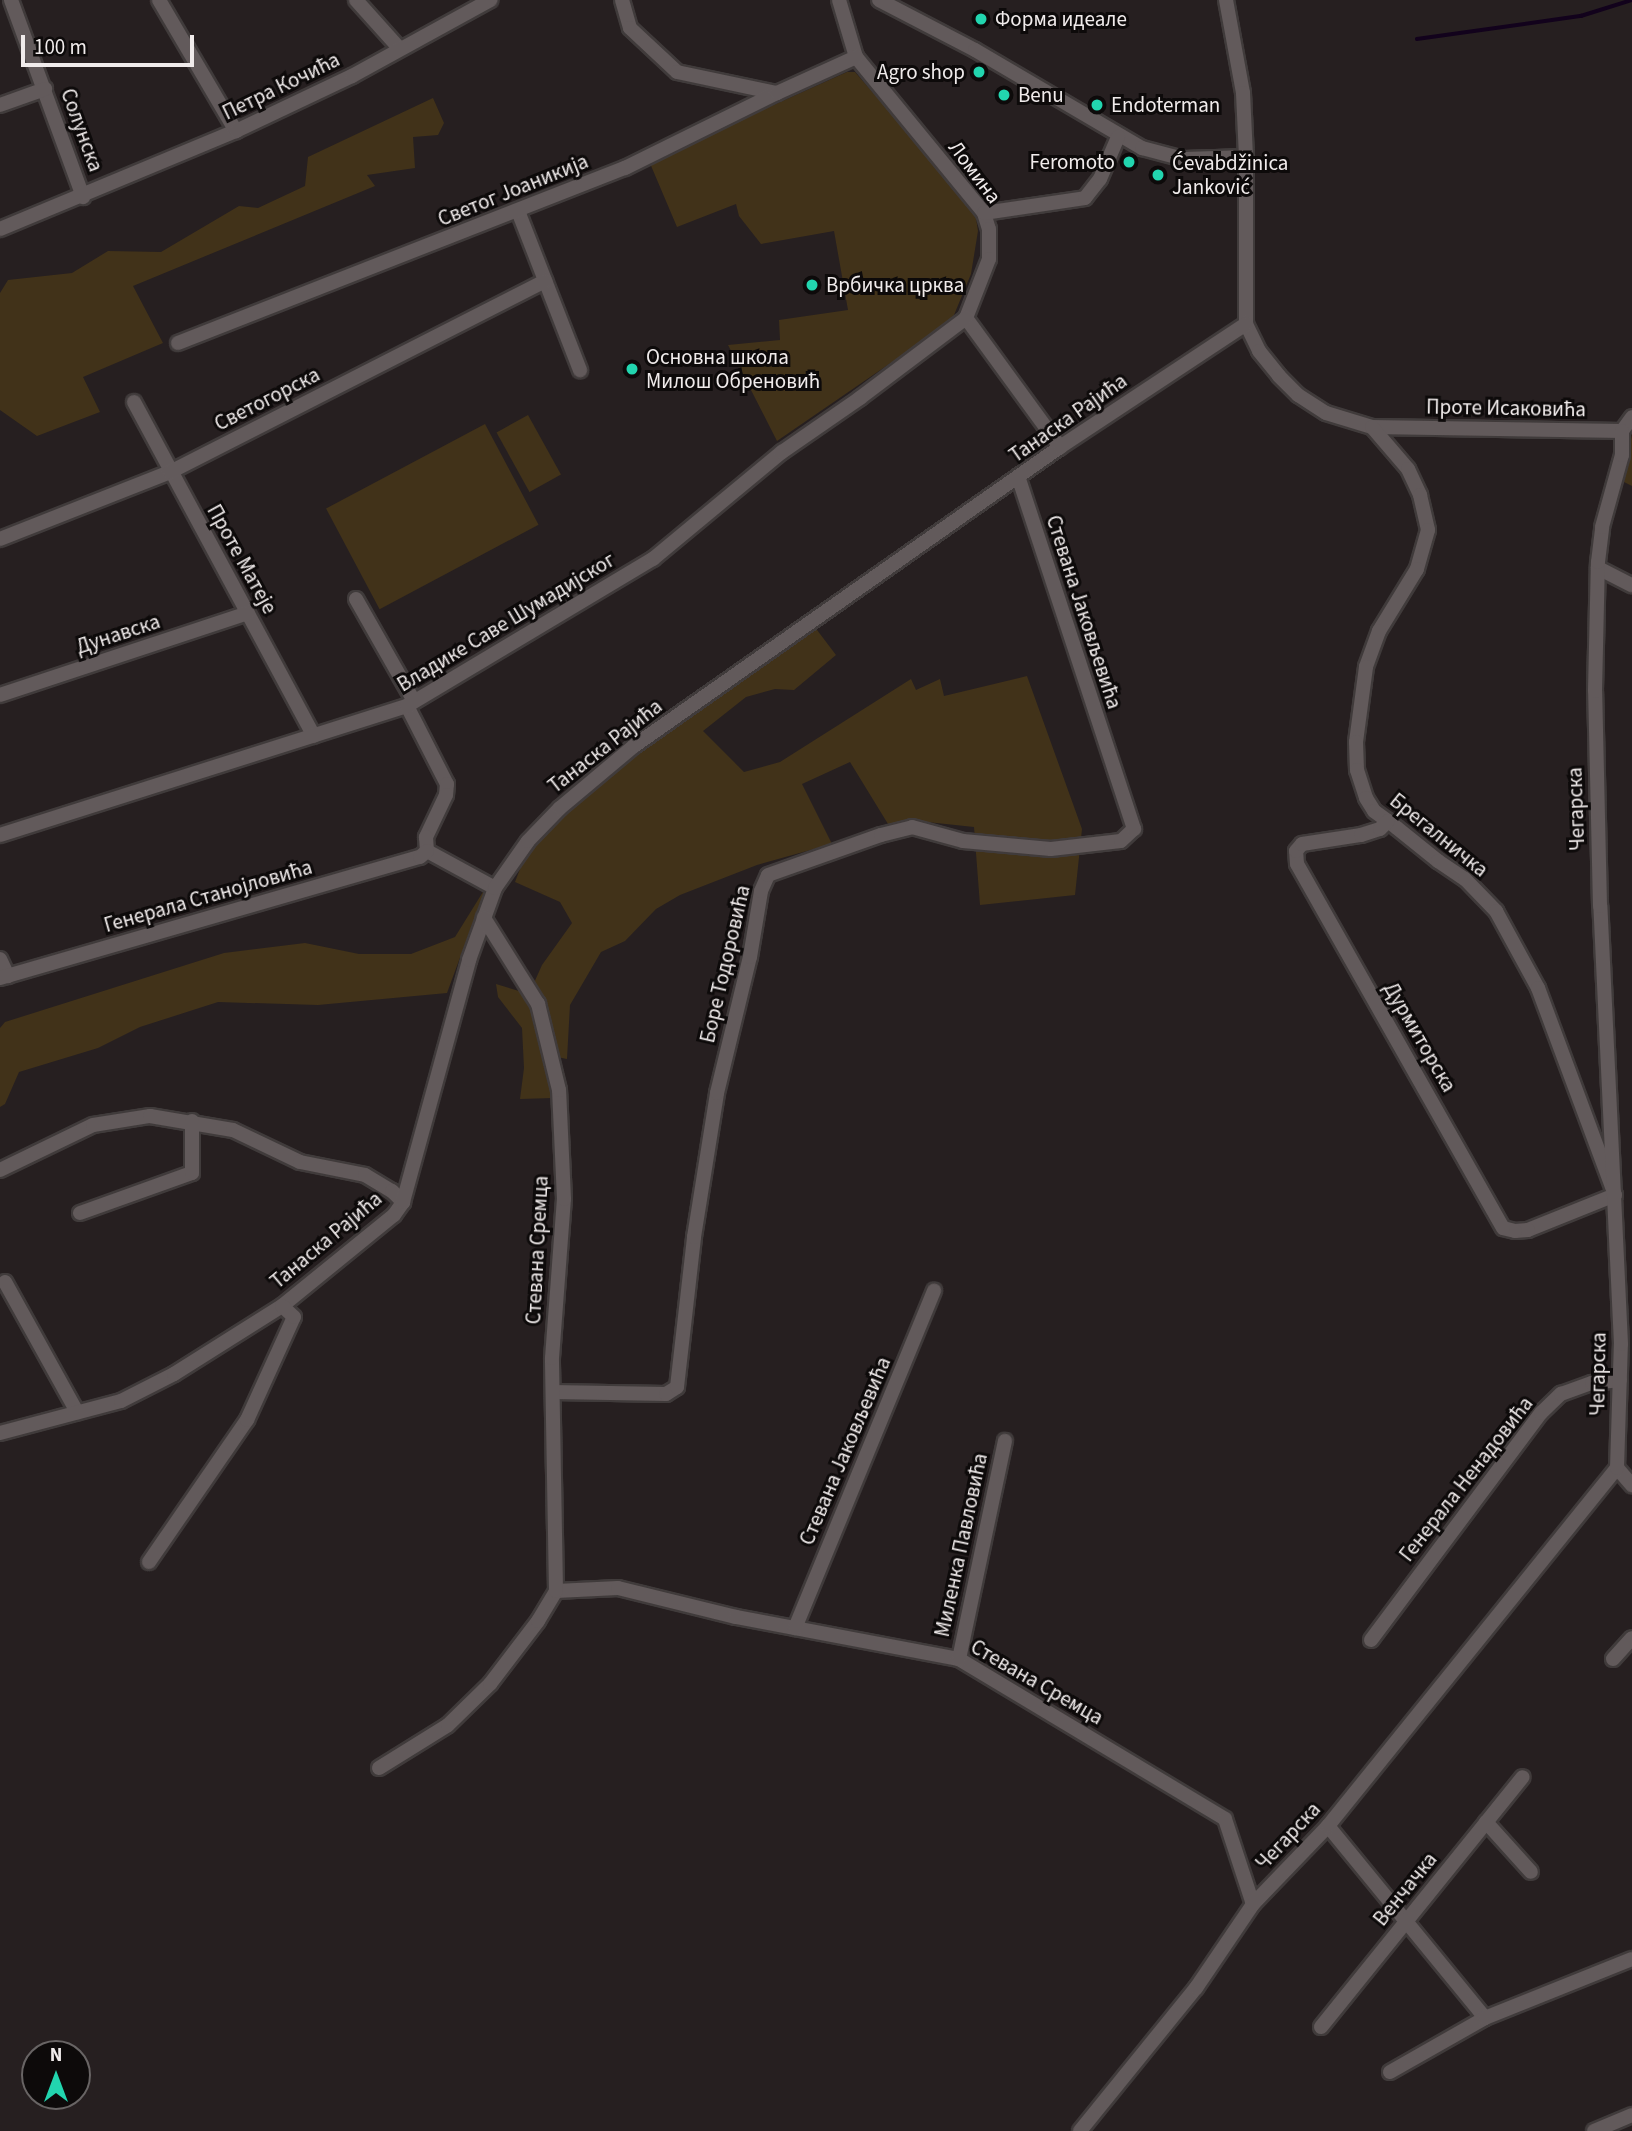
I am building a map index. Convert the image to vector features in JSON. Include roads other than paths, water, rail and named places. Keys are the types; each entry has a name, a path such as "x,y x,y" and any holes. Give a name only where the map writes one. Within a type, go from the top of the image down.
{"street":[{"name":"Солунска","path":"11,0 83,197"},
{"path":"159,0 236,131"},
{"path":"356,0 399,48"},
{"name":"Петра Кочића","path":"0,229 83,197 236,131 352,76 490,0"},
{"path":"622,0 630,28 677,72 777,93"},
{"name":"Ломина","path":"839,0 856,57 984,213 989,229 989,259 966,317"},
{"path":"879,0 975,50 1118,136 1170,157 1202,160 1246,158"},
{"path":"1227,6 1243,93 1246,158 1246,324"},
{"name":"Светог Јоаникија","path":"178,343 625,168 856,57"},
{"path":"0,105 45,89"},
{"path":"984,213 1085,198 1100,179 1118,136"},
{"path":"518,211 580,370"},
{"name":"Светогорска","path":"0,539 170,472 545,281"},
{"path":"966,317 1060,447"},
{"name":"Владике Саве Шумадијског","path":"0,835 411,704 653,559 782,452 860,398 966,317"},
{"name":"Проте Исаковића","path":"1246,324 1269,366 1298,395 1342,420 1372,427 1622,431"},
{"name":"Танаска Рајића","path":"0,1433 121,1401 163,1379 282,1306 394,1215 403,1202 469,960 484,918 495,888 528,841 596,775 1060,447 1246,324"},
{"name":"Проте Матеје","path":"134,402 314,736"},
{"path":"1622,431 1632,416"},
{"name":"Брегалничка","path":"1372,427 1408,469 1423,503 1427,530 1417,569 1379,631 1366,667 1356,742 1357,770 1366,798 1374,811 1465,879 1496,911 1538,988 1615,1195"},
{"name":"Чегарска","path":"1080,2131 1196,1988 1253,1904 1328,1826 1617,1468 1621,1344 1596,777 1598,568 1602,527 1622,455 1622,431"},
{"name":"Стевана Јаковљевића","path":"1018,477 1110,760"},
{"path":"1598,568 1632,584"},
{"path":"356,599 411,704 447,784 446,795 426,837 427,852 495,888"},
{"name":"Дунавска","path":"0,695 248,613"},
{"name":"Боре Тодоровића","path":"553,1392 666,1394 677,1387 694,1237 717,1093 750,957 761,891 768,875 881,835 912,827 963,841 1006,846 1051,849 1121,841 1134,829 1128,802 1110,760"},
{"name":"Дурмиторска","path":"1388,821 1380,829 1361,835 1302,844 1296,851 1297,864 1503,1227 1515,1231 1528,1230 1615,1195"},
{"name":"Генерала Станојловића","path":"4,977 420,857 427,852"},
{"name":"Стевана Сремца","path":"484,918 538,1004 559,1090 564,1199 556,1281 553,1392 556,1591 618,1588 795,1628 959,1659 1225,1819 1253,1904"},
{"path":"0,959 4,977"},
{"path":"0,1170 93,1125 149,1116 233,1130 300,1162 365,1175 403,1202"},
{"path":"80,1213 191,1173 191,1121"},
{"path":"5,1282 77,1412"},
{"name":"Стевана Јаковљевића","path":"795,1628 934,1291"},
{"path":"149,1562 247,1420 294,1317 282,1306"},
{"path":"1621,1344 1632,1330"},
{"name":"Генерала Ненадовића","path":"1371,1640 1541,1413 1561,1394 1592,1383 1620,1380"},
{"name":"Миленка Павловића","path":"959,1659 1004,1441"},
{"path":"1617,1468 1632,1485"},
{"path":"379,1768 447,1726 490,1684 538,1621 556,1591"},
{"path":"1613,1659 1632,1638"},
{"name":"Венчачка","path":"1321,2027 1523,1777"},
{"path":"1486,1822 1531,1872"},
{"path":"1328,1826 1485,2018"},
{"path":"1390,2072 1485,2018 1632,1959"},
{"path":"1594,2131 1632,2115"}],"waterway":[{"path":"1417,39 1581,16 1632,0"}],"place":[{"name":"Форма идеале","path":"981,19"},
{"name":"Agro shop","path":"979,72"},
{"name":"Benu","path":"1004,95"},
{"name":"Endoterman","path":"1097,105"},
{"name":"Feromoto","path":"1129,162"},
{"name":"Ćevabdžinica Janković","path":"1158,175"},
{"name":"Врбичка црква","path":"812,285"},
{"name":"Основна школа Милош Обреновић","path":"632,369"}]}
